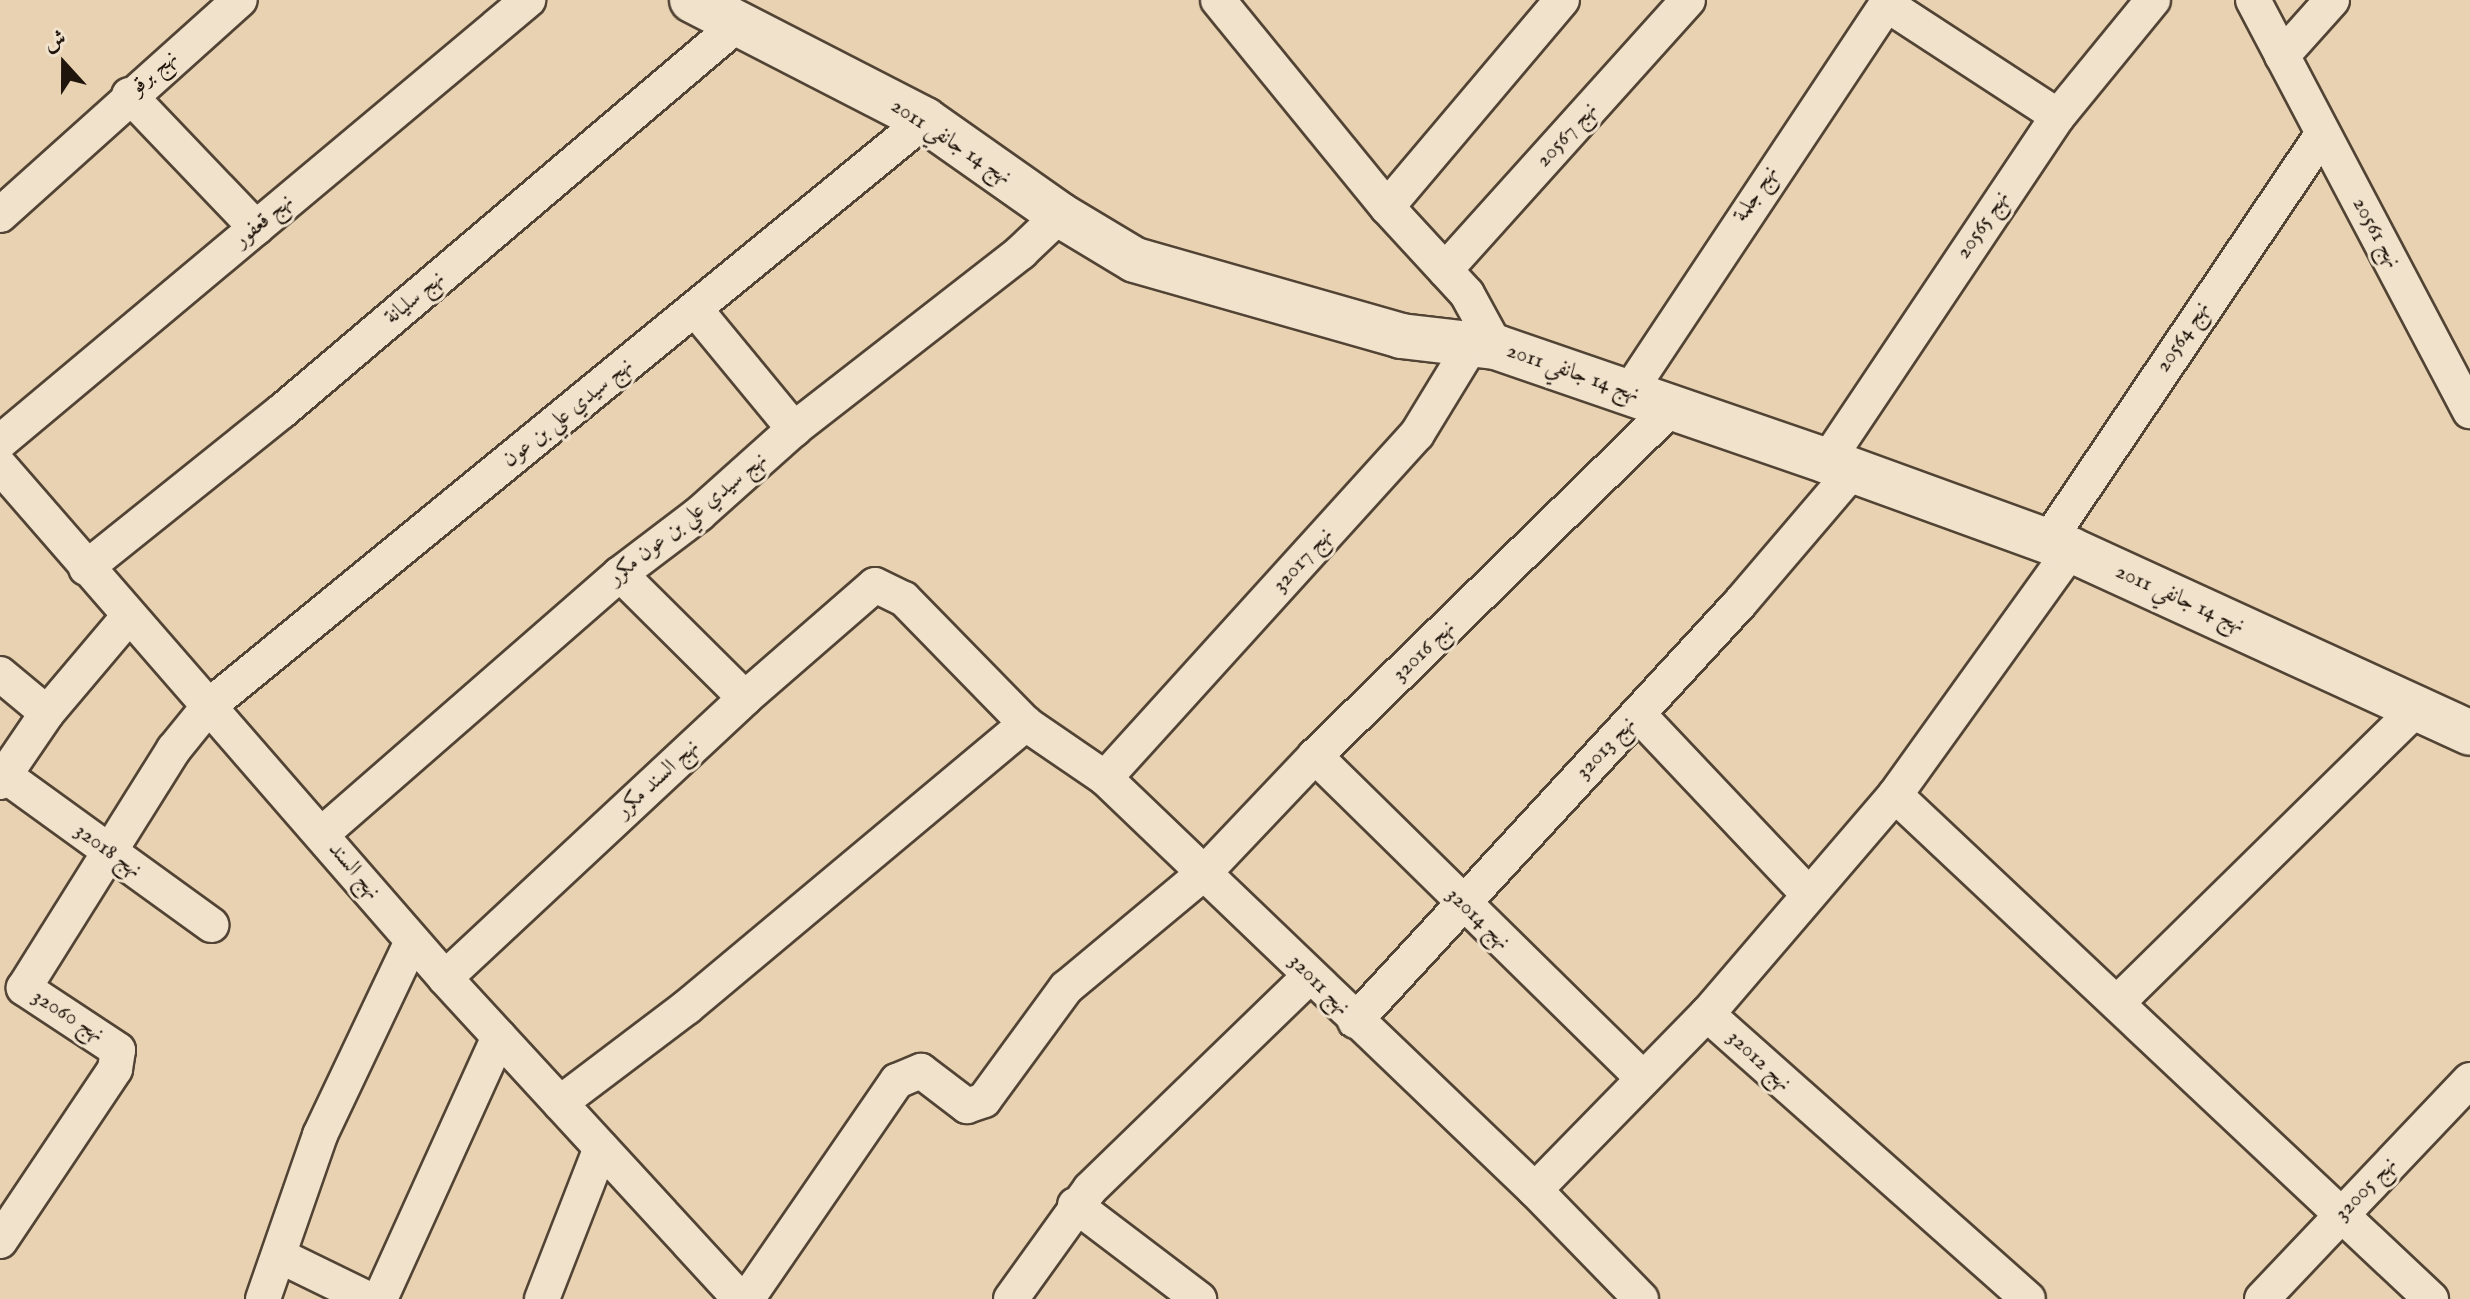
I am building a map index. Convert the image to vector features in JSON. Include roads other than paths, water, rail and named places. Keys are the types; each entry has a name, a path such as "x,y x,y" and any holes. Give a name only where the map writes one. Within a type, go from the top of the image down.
{"street":[{"name":"نهج برقو","path":"0,215 129,95 240,0"},
{"name":"نهج قعفور","path":"0,442 528,0"},
{"name":"نهج 14 جانفي 2011","path":"692,0 925,120 1060,215 1135,260 1193,280 1401,336 1484,346 1629,392 1660,420 1839,466 2060,545 2470,733"},
{"path":"1218,0 1387,207 1483,317 1484,346"},
{"path":"1387,207 1562,0"},
{"name":"نهج 20567","path":"1445,270 1688,0"},
{"name":"نهج 20565","path":"1839,466 2058,116 2153,0"},
{"name":"نهج 20561","path":"2253,0 2470,411"},
{"path":"2282,56 2332,0"},
{"path":"1887,2 2058,116"},
{"name":"نهج جلمة","path":"1629,392 1887,2"},
{"name":"نهج سليانة","path":"86,568 282,411 739,23"},
{"path":"129,95 256,228"},
{"name":"نهج سيدي علي بن عون","path":"174,749 209,706 925,120"},
{"name":"نهج 20564","path":"1895,795 2060,545 2281,188 2322,135"},
{"name":"نهج سيدي علي بن عون مكرر","path":"323,833 620,574 720,497 794,429 962,300 1060,215"},
{"path":"695,309 794,429"},
{"name":"نهج 32017","path":"1112,771 1417,434 1484,346"},
{"name":"نهج 32016","path":"747,1299 897,1081 921,1071 967,1106 976,1106 1066,988 1205,872 1315,756 1660,420"},
{"name":"نهج السند","path":"0,466 86,568 323,833 412,941 711,1273 740,1299"},
{"name":"نهج 32013","path":"1355,1021 1638,714 1839,466"},
{"path":"620,574 745,698"},
{"name":"نهج 32011","path":"875,585 904,599 1026,724 1112,771 1205,872 1355,1021 1535,1190 1641,1299"},
{"name":"نهج السند مكرر","path":"445,978 745,698 875,585"},
{"path":"2,777 47,713 129,616"},
{"path":"0,674 47,713"},
{"path":"2117,1003 2416,709"},
{"path":"1638,714 1807,893"},
{"path":"560,1103 687,1007 1026,724"},
{"name":"نهج 32060","path":"0,1241 115,1069 118,1050 12,978 109,852 174,749"},
{"name":"نهج 32014","path":"1315,756 1461,903 1643,1078"},
{"name":"نهج 32018","path":"2,777 211,925"},
{"path":"1895,795 2431,1299"},
{"name":"نهج 32012","path":"1895,795 1807,893 1707,1014 2028,1299"},
{"path":"263,1299 320,1135 412,941"},
{"path":"1011,1299 1075,1205 1310,976"},
{"path":"1535,1190 1707,1014"},
{"path":"380,1299 499,1037"},
{"name":"نهج 32005","path":"2262,1299 2470,1080"},
{"path":"542,1299 601,1148"},
{"path":"1075,1205 1199,1299"},
{"path":"280,1256 368,1299"}]}
